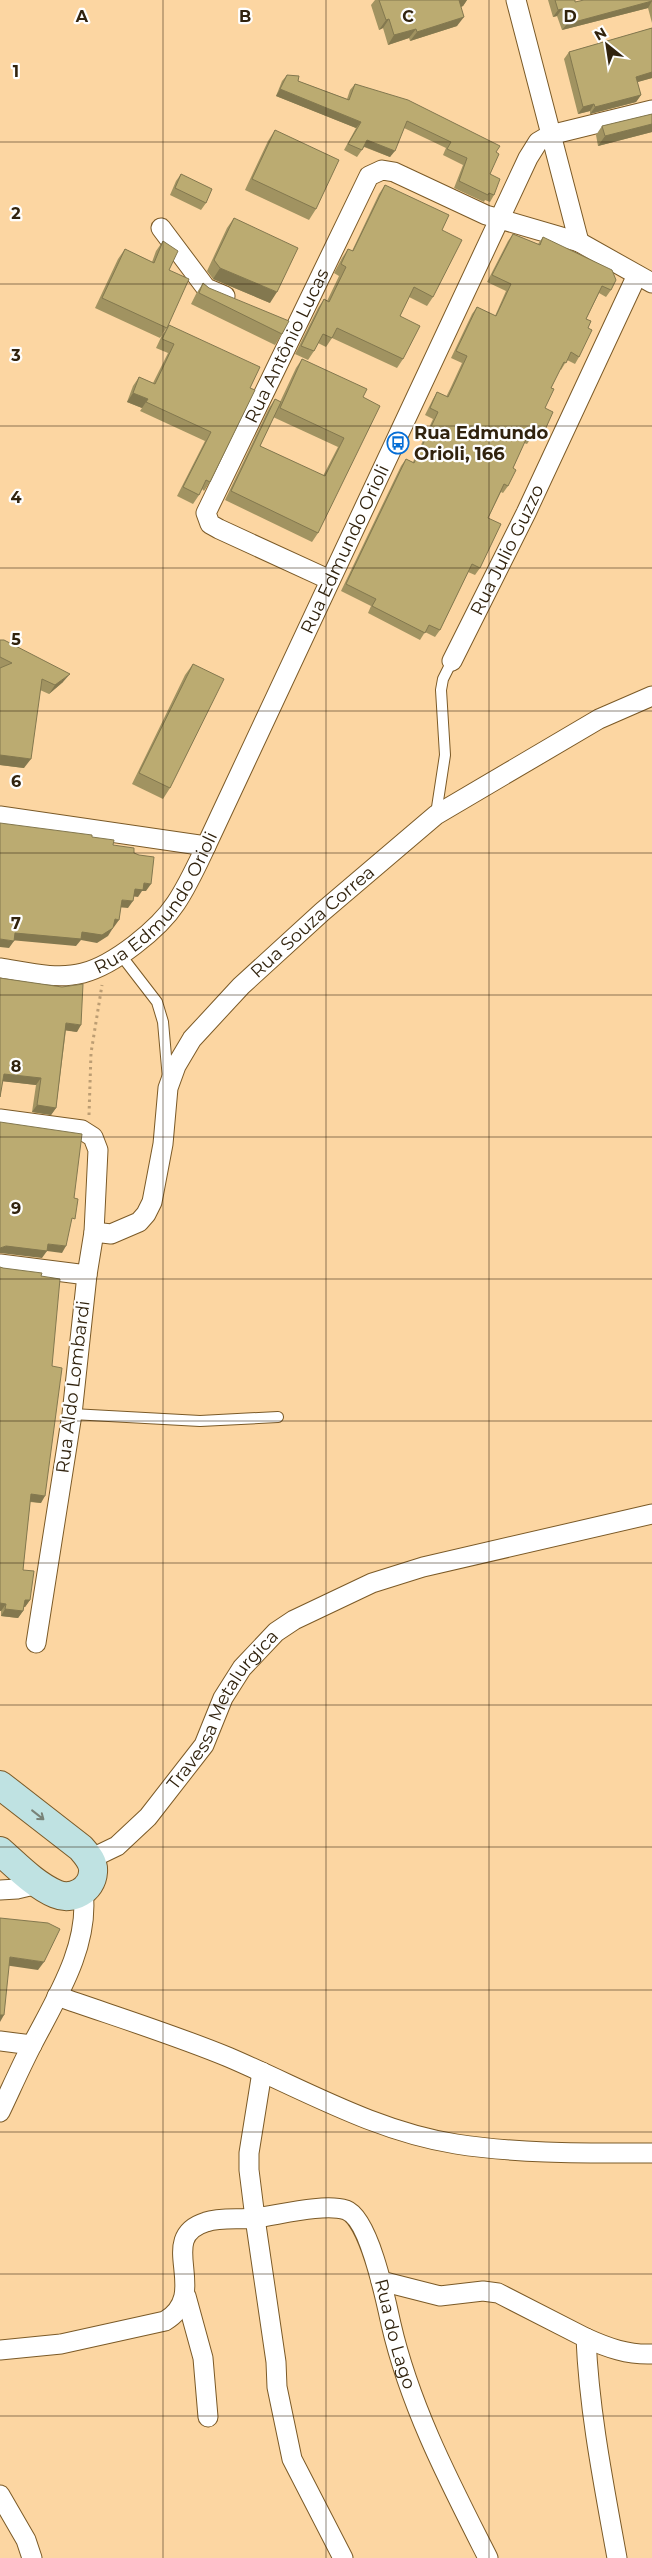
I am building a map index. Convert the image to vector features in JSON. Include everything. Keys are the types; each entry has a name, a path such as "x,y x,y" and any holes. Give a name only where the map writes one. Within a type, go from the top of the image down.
{"street":[{"path":"521,1 550,135 579,242"},
{"path":"550,135 652,110"},
{"name":"Rua Edmundo Orioli","path":"0,968 49,975 82,974 113,959 156,926 175,905 206,846 528,158 538,142 550,135"},
{"name":"Rua Antônio Lucas","path":"330,580 210,524 207,519 208,506 297,326 365,182 375,172 382,170 394,172 499,220 579,242 644,279"},
{"path":"161,228 206,288 242,303"},
{"name":"Rua Julio Guzzo","path":"452,661 644,279"},
{"path":"278,318 297,326"},
{"name":"Rua Souza Correa","path":"94,1232 111,1234 128,1228 146,1214 152,1202 163,1144 168,1088 176,1066 192,1039 225,1003 322,912 436,815 599,719 652,696"},
{"path":"0,816 206,846"},
{"path":"0,1119 89,1133"},
{"name":"Rua Aldo Lombardi","path":"36,1643 72,1414 87,1275 94,1232 98,1150 96,1142 89,1133"},
{"path":"0,1264 87,1275"},
{"name":"Travessa Metalurgica","path":"90,1859 117,1846 148,1817 204,1745 223,1698 242,1668 276,1632 294,1620 372,1583 423,1567 652,1514"},
{"path":"0,1785 81,1848 90,1859 94,1871 91,1881 83,1891 71,1896 58,1895 38,1884 0,1851"},
{"path":"0,1890 17,1889 38,1884"},
{"path":"0,2112 57,1996 82,1930 83,1891"},
{"path":"57,1996 180,2038 262,2072 319,2100 381,2125 455,2144 499,2149 652,2153"},
{"path":"0,2041 32,2045"},
{"path":"262,2072 249,2153 249,2170 278,2387 292,2459 343,2558"},
{"path":"208,2417 203,2358 186,2296 183,2245 187,2233 195,2226 207,2221 255,2218 324,2209 346,2210 357,2220 365,2236 381,2281"},
{"name":"Rua do Lago","path":"488,2558 444,2472 407,2383 396,2349 381,2281 440,2296 483,2291 498,2293 586,2338 618,2351 638,2355 652,2354"},
{"path":"0,2350 61,2344 149,2326 175,2315 186,2296"},
{"path":"586,2338 587,2363 596,2432 617,2558"},
{"path":"0,2495 26,2540 32,2558"}],"lane":[{"path":"436,815 445,755 441,690 443,679 452,661"},
{"path":"113,959 157,1002 163,1022 168,1088"},
{"path":"72,1414 200,1421 278,1417"}],"path":[{"path":"89,1133 91,1053 113,959"}],"building":[{"path":"379,0 459,0 464,17 417,32 416,29 394,35 389,19 386,20"},
{"path":"555,0 575,0 575,2 584,0 652,1 567,24 562,9 558,10"},
{"path":"652,28 652,72 636,77 641,95 595,107 594,104 583,107 569,52"},
{"path":"287,75 299,76 298,81 349,100 355,84 408,100 500,146 496,152 499,154 490,174 500,179 494,195 489,193 488,195 459,181 467,158 447,149 451,142 407,121 395,151 367,140 362,150 348,144 361,122 280,89"},
{"path":"652,114 652,124 605,136 602,126"},
{"path":"275,130 339,160 316,209 252,179"},
{"path":"181,174 212,189 206,203 175,188"},
{"path":"385,185 449,215 442,230 462,240 433,297 414,287 400,316 420,326 403,359 337,328 332,338 323,334 314,351 301,346 324,299 329,302 346,267 341,264 348,249 353,251"},
{"path":"234,218 298,248 277,292 220,268 214,260"},
{"path":"513,234 540,245 543,237 612,270 616,280 611,290 602,286 586,319 591,321 588,328 592,330 579,357 571,352 551,388 554,389 545,408 553,412 545,430 537,427 532,437 528,435 513,468 516,470 508,486 504,484 488,518 501,524 480,568 472,564 440,630 429,625 425,633 372,606 376,599 346,584 406,459 414,463 438,412 430,408 437,392 448,397 467,356 456,351 477,307 496,316 511,284 492,275"},
{"path":"163,241 178,251 169,270 189,279 167,328 102,298 125,249 154,263"},
{"path":"203,283 209,288 289,321 282,334 199,293"},
{"path":"169,325 260,367 250,388 255,390 210,482 206,480 199,495 183,487 211,432 146,402 148,399 133,393 139,377 155,384 174,344 162,339"},
{"path":"302,359 367,389 363,397 380,406 318,533 231,491 275,399 281,402 260,446 325,476 344,438 280,408"},
{"path":"0,640 4,640 70,674 55,685 42,679 31,759 0,755 0,668 12,663 0,657"},
{"path":"193,664 224,679 170,788 139,773"},
{"path":"0,823 92,835 92,837 114,840 113,845 134,848 134,853 154,857 151,884 144,883 143,890 135,889 133,901 122,900 119,920 115,919 113,928 102,935 82,932 81,939 15,933 14,941 0,939"},
{"path":"0,978 62,987 83,984 81,1025 66,1023 56,1108 37,1105 41,1078 4,1074 0,1097"},
{"path":"0,1122 82,1134 74,1198 78,1199 75,1219 72,1218 66,1246 48,1244 47,1251 6,1246 0,1248"},
{"path":"0,1267 42,1273 41,1276 60,1279 52,1366 62,1368 45,1496 31,1494 23,1570 34,1571 30,1600 25,1600 23,1611 5,1609 6,1604 0,1603"},
{"path":"0,1918 48,1923 60,1929 44,1962 10,1957 4,2015 0,2015"}],"place":[{"name":"Rua Edmundo Orioli, 166","path":"398,443"}]}
